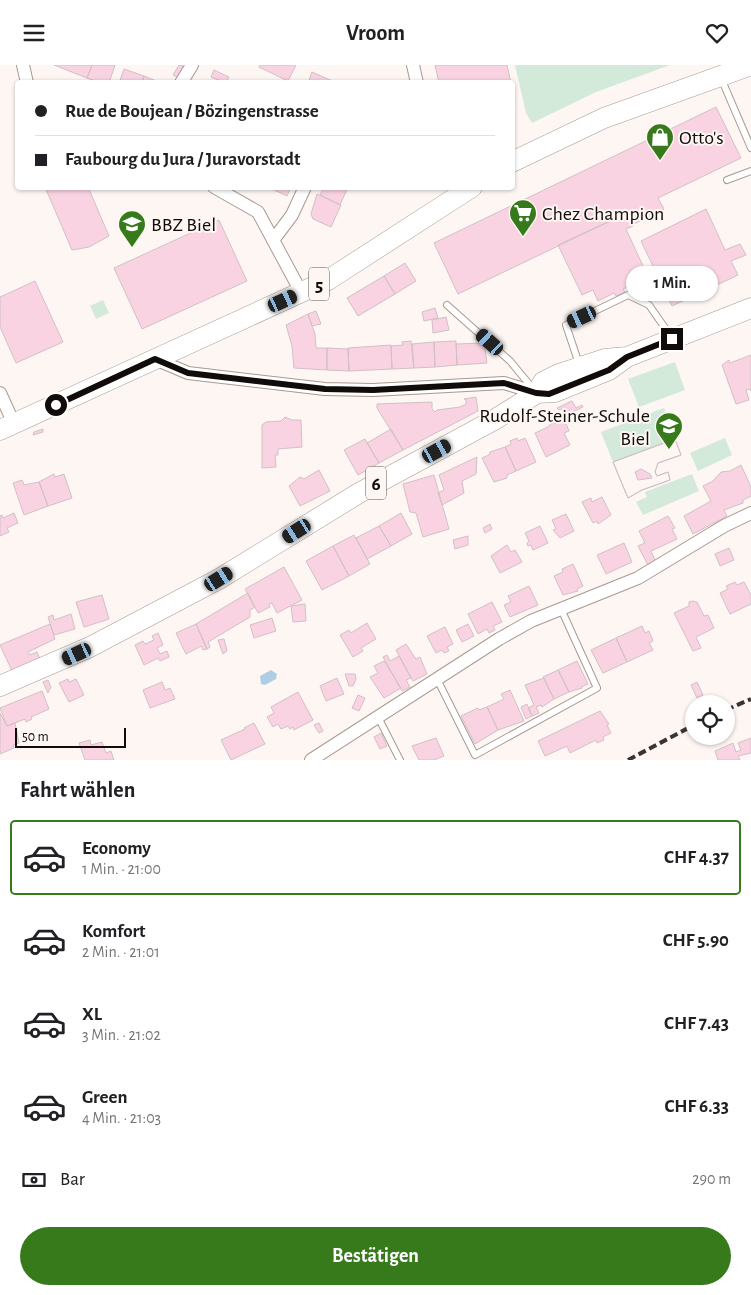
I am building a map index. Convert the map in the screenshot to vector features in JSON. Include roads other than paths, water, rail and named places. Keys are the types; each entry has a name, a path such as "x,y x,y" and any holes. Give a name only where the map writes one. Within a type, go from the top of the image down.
{"main road":[{"path":"515,160 604,117 751,65"},
{"name":"5","path":"7,427 335,276 449,194 462,190"},
{"name":"6","path":"536,393 555,392 609,370 627,357 751,308"},
{"name":"6","path":"0,686 90,647 219,579 359,493 494,420 536,393 543,382 605,359 627,357"}],"street":[{"path":"23,65 26,80"},
{"path":"183,80 192,65"},
{"path":"413,65 416,80"},
{"path":"219,190 258,212 301,292"},
{"path":"274,239 292,215 304,190"},
{"path":"155,359 188,373 325,389 373,390 504,383 536,393"},
{"path":"0,393 7,427"},
{"path":"311,760 499,639 531,621 638,578 724,526 751,513"}],"lane":[{"path":"720,75 751,148"},
{"path":"727,179 751,171"},
{"path":"581,367 566,325 628,295 649,305 672,339"},
{"path":"447,305 510,361 536,393"},
{"path":"437,679 475,755 597,688 561,609"},
{"path":"378,717 400,760"}],"water":[{"path":"271,670 277,674 276,679 265,685 261,684 260,676"}],"railway":[{"path":"735,706 751,699"},
{"path":"628,760 685,730"}],"place":[{"name":"Otto's","path":"660,161"},
{"name":"Chez Champion","path":"523,237"},
{"name":"BBZ Biel","path":"132,248"},
{"name":"Rudolf-Steiner-Schule Biel","path":"669,450"}]}
